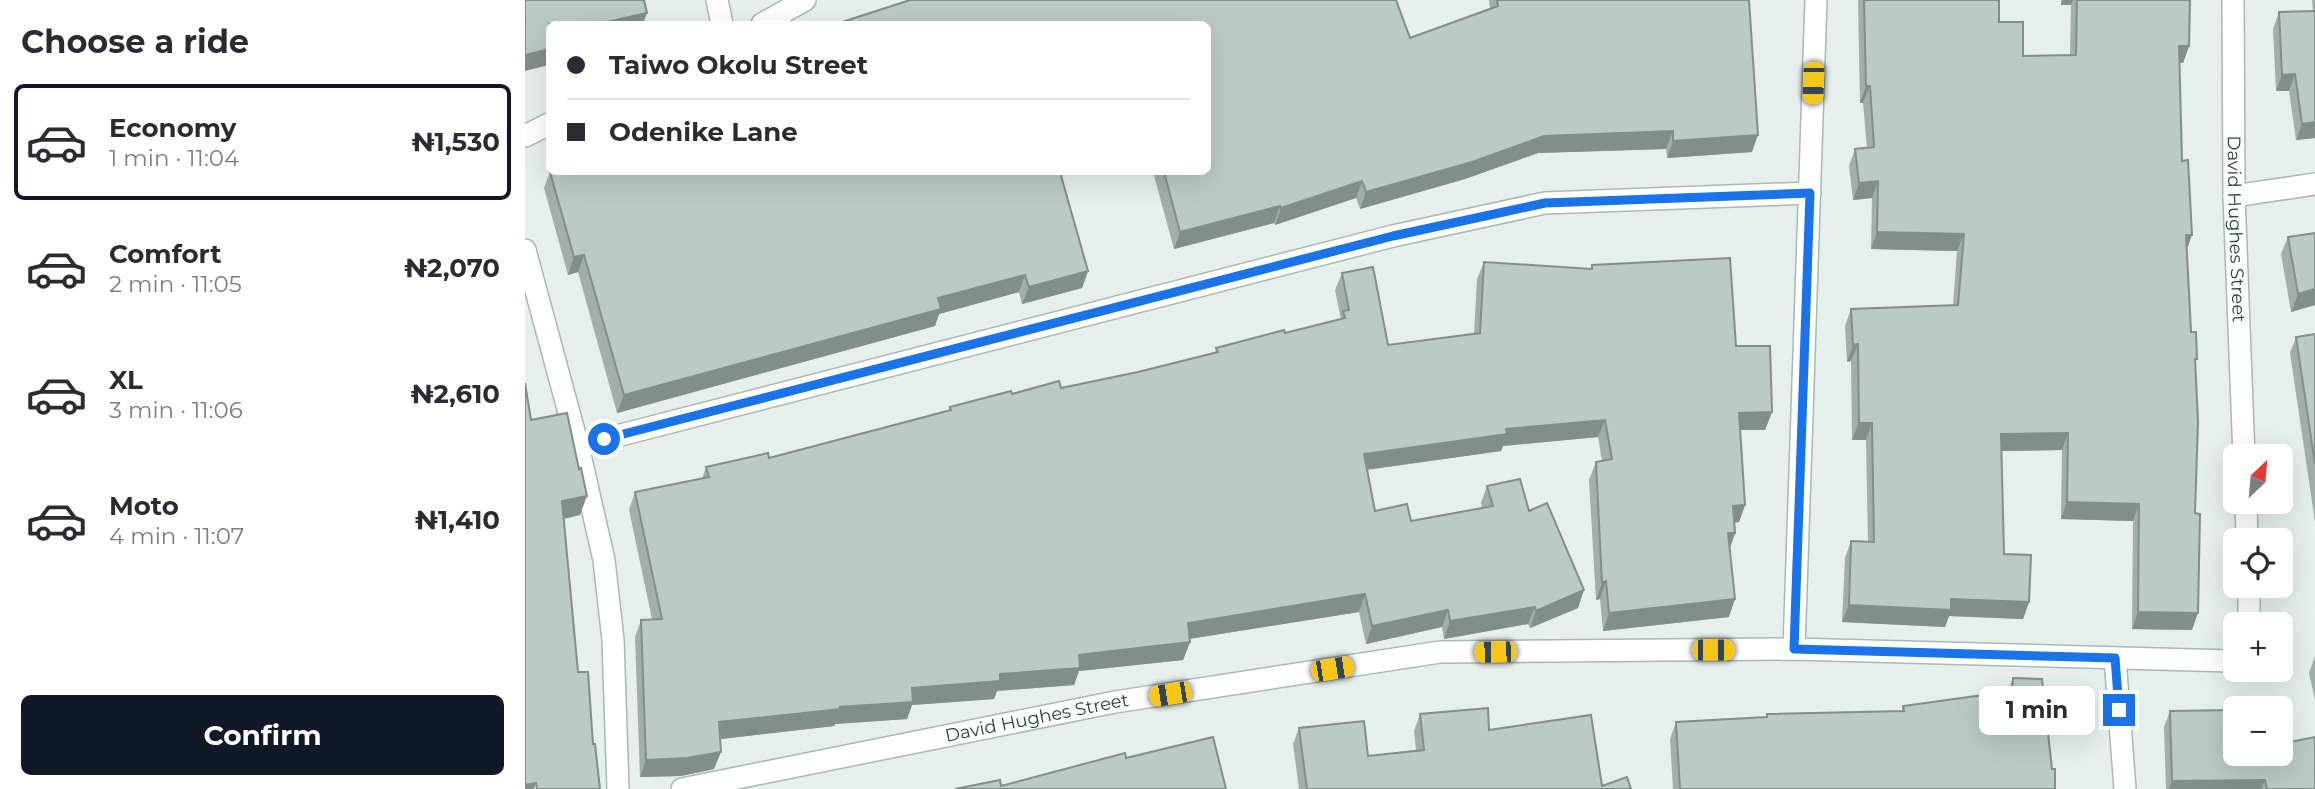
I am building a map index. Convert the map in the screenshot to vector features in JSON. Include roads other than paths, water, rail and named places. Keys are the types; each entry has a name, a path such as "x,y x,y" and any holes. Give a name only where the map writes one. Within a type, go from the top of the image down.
{"street":[{"path":"717,0 721,21"},
{"path":"767,21 805,0"},
{"path":"1794,649 1816,0"},
{"name":"David Hughes Street","path":"2233,0 2234,196 2244,444"},
{"path":"525,136 546,126"},
{"path":"2234,196 2315,184"},
{"path":"578,446 1393,236 1545,203 1810,193"},
{"path":"525,250 578,446 604,560 613,640 618,789"},
{"name":"David Hughes Street","path":"682,789 1115,702 1440,652 1794,649 2223,661"},
{"path":"2115,658 2125,789"}]}
